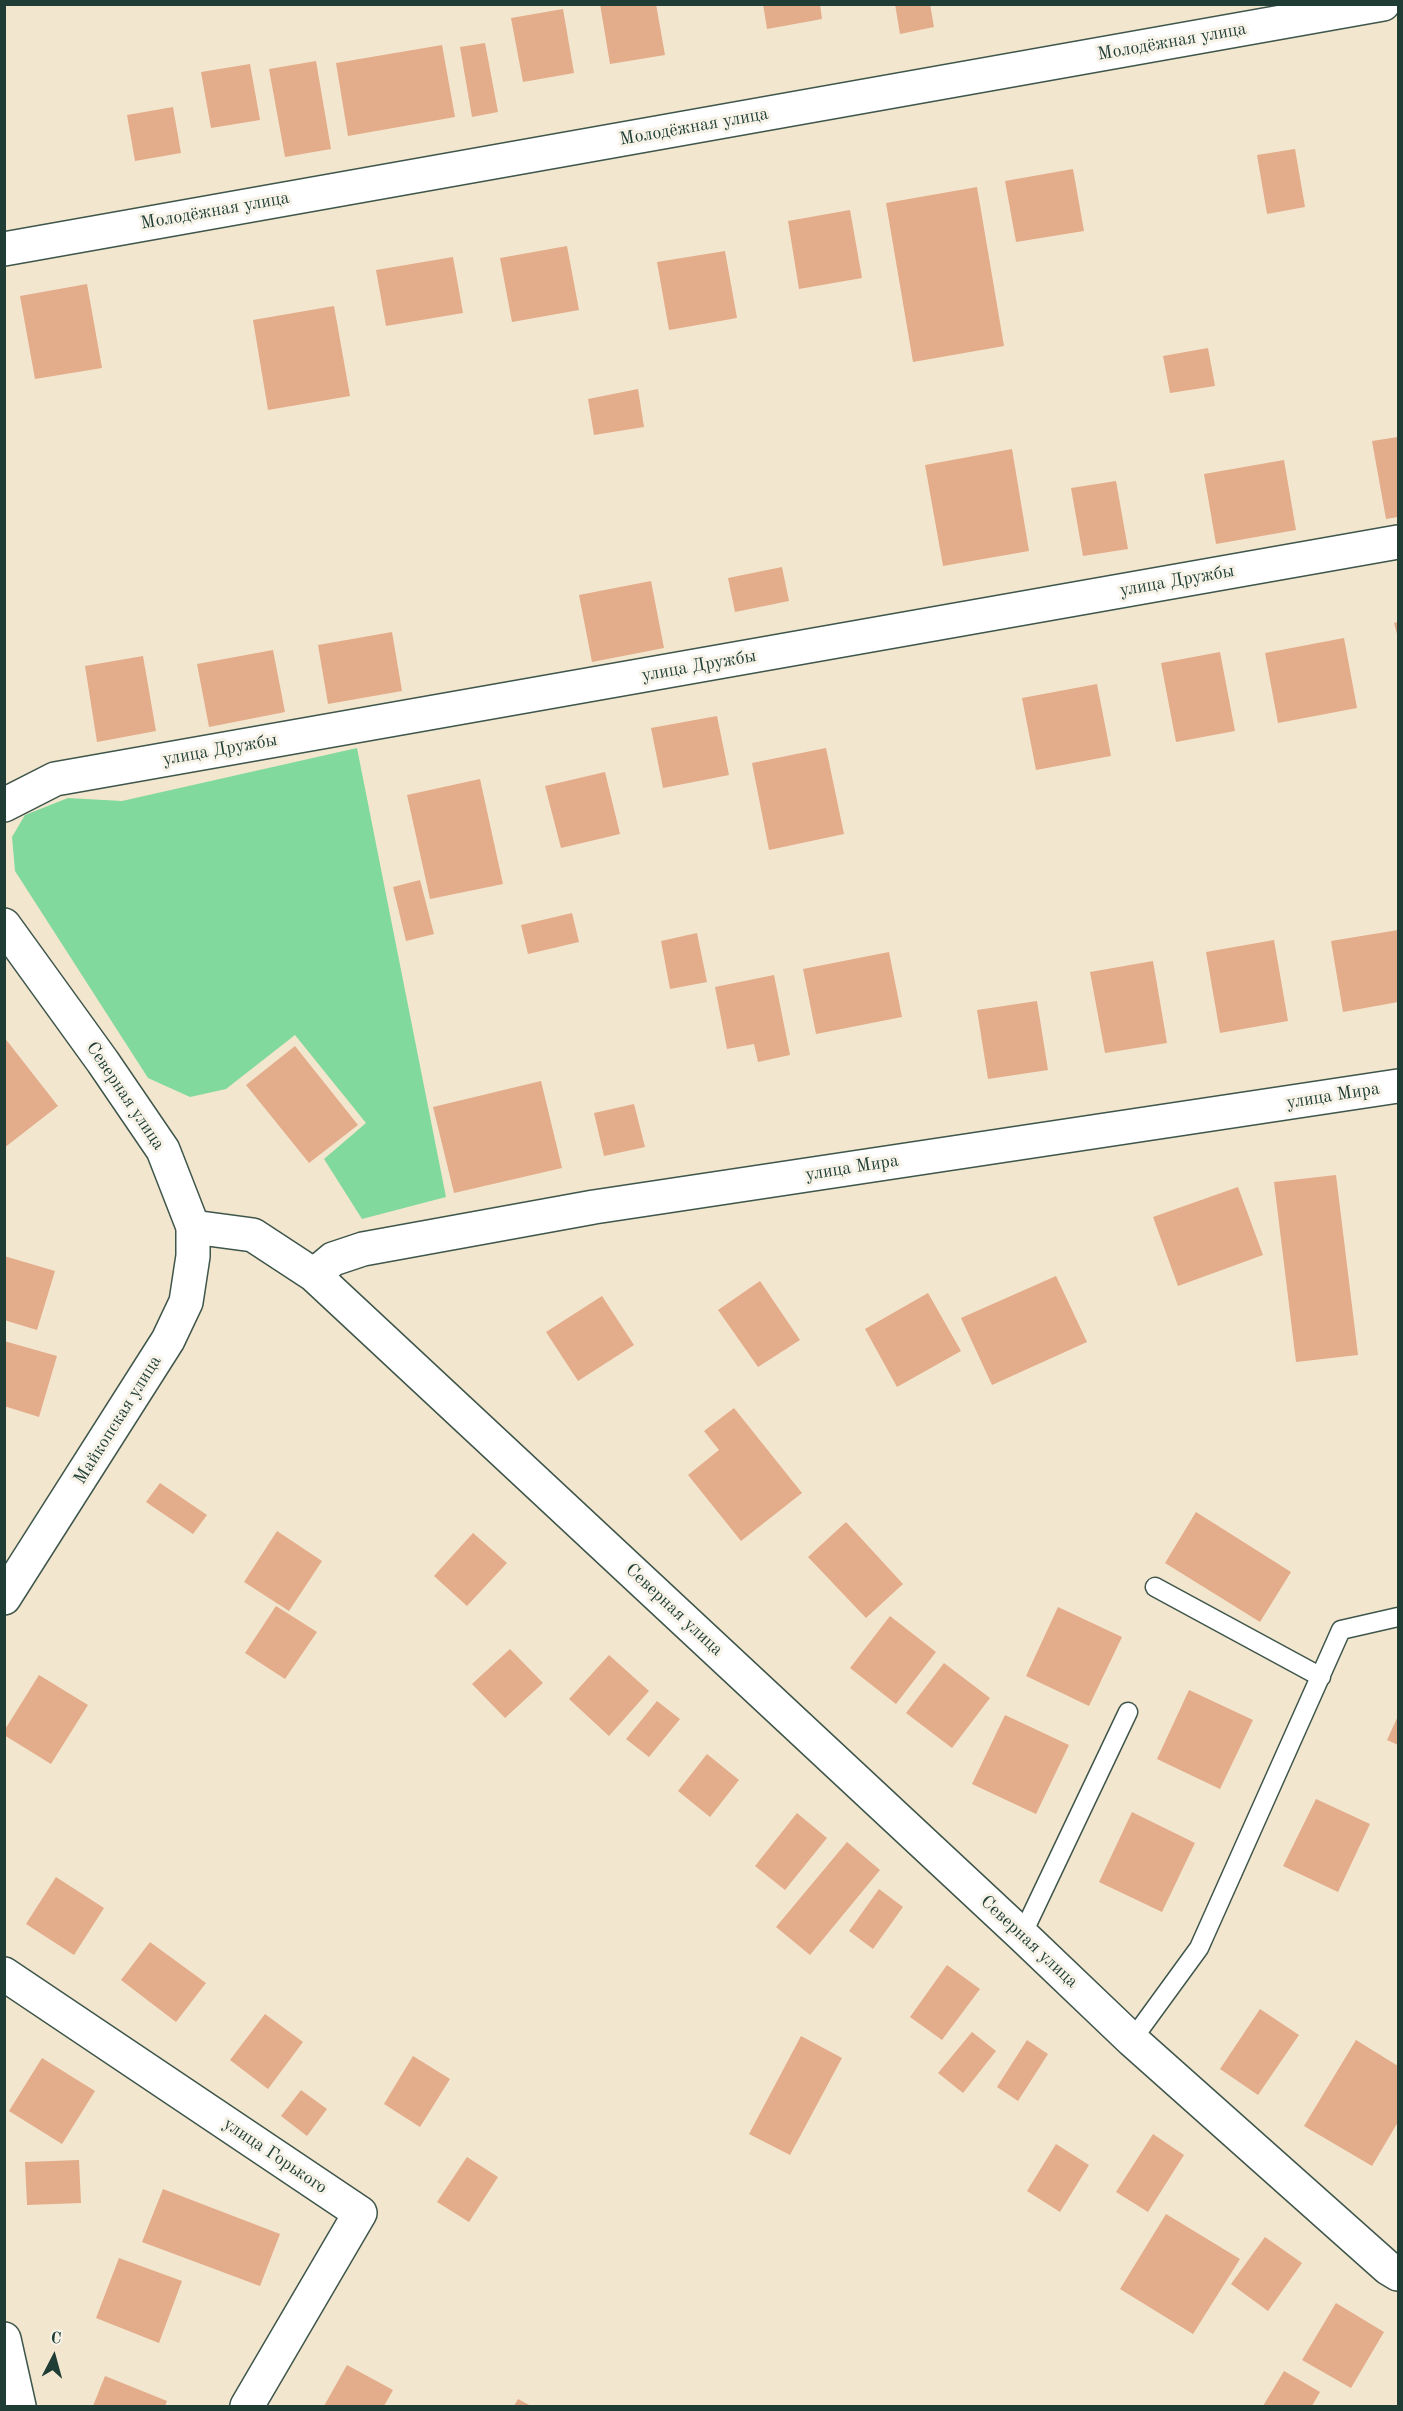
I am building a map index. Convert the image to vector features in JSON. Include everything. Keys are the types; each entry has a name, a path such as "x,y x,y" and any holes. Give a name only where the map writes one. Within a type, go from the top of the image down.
{"street":[{"name":"Молодёжная улица","path":"4,249 1383,4"},
{"name":"улица Дружбы","path":"4,805 55,779 1398,542"},
{"name":"Северная улица","path":"4,925 163,1150 193,1227 253,1235 314,1275 1132,2040 1388,2268 1398,2274"},
{"name":"улица Мира","path":"314,1275 333,1259 363,1249 594,1207 1398,1086"},
{"name":"Майкопская улица","path":"4,1598 168,1340 186,1302 193,1256 193,1227"},
{"name":"улица Горького","path":"4,1974 360,2213 247,2406"},
{"path":"4,2338 19,2406"}],"lane":[{"path":"1155,1587 1321,1677"},
{"path":"1132,2040 1199,1948 1341,1630 1398,1617"},
{"path":"1022,1935 1128,1712"}],"green space":[{"path":"357,748 446,1197 362,1219 324,1159 366,1123 295,1035 226,1089 190,1097 148,1078 15,871 12,837 25,815 68,798 122,801"}],"building":[{"path":"600,4 656,4 665,55 610,64"},
{"path":"763,4 820,4 822,19 767,29"},
{"path":"895,4 930,4 934,27 900,34"},
{"path":"563,9 574,73 523,82 511,18"},
{"path":"485,43 498,112 472,117 460,47"},
{"path":"442,45 455,117 348,136 336,63"},
{"path":"316,61 331,149 285,157 269,69"},
{"path":"250,64 260,120 211,128 201,72"},
{"path":"173,107 181,153 135,161 127,115"},
{"path":"1295,149 1305,207 1267,214 1257,155"},
{"path":"1073,169 1084,231 1016,242 1005,181"},
{"path":"977,187 1004,346 913,362 886,203"},
{"path":"850,210 862,278 799,289 788,221"},
{"path":"567,246 579,310 512,322 500,258"},
{"path":"725,251 737,318 669,330 657,262"},
{"path":"453,257 463,313 386,326 376,270"},
{"path":"87,284 102,368 35,379 20,296"},
{"path":"334,306 350,396 268,410 253,320"},
{"path":"1208,348 1215,386 1170,393 1163,356"},
{"path":"638,389 644,427 594,435 588,399"},
{"path":"1398,437 1398,517 1386,519 1372,441"},
{"path":"1012,449 1029,551 943,566 925,465"},
{"path":"1284,460 1296,530 1216,544 1204,474"},
{"path":"1116,481 1128,549 1083,556 1071,488"},
{"path":"782,567 789,601 735,612 728,578"},
{"path":"651,581 664,648 592,662 579,595"},
{"path":"1398,622 1398,638 1394,623"},
{"path":"392,632 402,691 328,704 318,645"},
{"path":"1344,638 1357,708 1278,723 1265,653"},
{"path":"273,650 285,712 209,727 197,664"},
{"path":"1220,652 1235,731 1176,742 1161,663"},
{"path":"143,656 156,731 97,742 85,666"},
{"path":"1097,684 1111,756 1036,770 1022,698"},
{"path":"717,716 729,775 663,788 651,728"},
{"path":"826,748 844,834 769,850 752,763"},
{"path":"605,772 620,834 561,848 545,786"},
{"path":"480,779 503,884 430,899 407,795"},
{"path":"420,880 434,934 406,941 393,887"},
{"path":"572,913 579,942 528,954 521,925"},
{"path":"1398,930 1398,1002 1343,1012 1331,941"},
{"path":"697,933 707,982 670,989 661,941"},
{"path":"1274,940 1288,1021 1220,1033 1206,952"},
{"path":"889,952 902,1017 816,1034 803,969"},
{"path":"1153,961 1167,1043 1105,1053 1090,972"},
{"path":"774,975 790,1055 758,1062 754,1044 727,1049 715,987"},
{"path":"1037,1001 1048,1070 988,1079 977,1010"},
{"path":"4,1037 58,1106 4,1148"},
{"path":"295,1046 358,1125 309,1163 246,1085"},
{"path":"541,1081 562,1168 454,1193 433,1107"},
{"path":"634,1104 645,1147 604,1156 594,1113"},
{"path":"1336,1175 1358,1355 1296,1362 1274,1182"},
{"path":"1238,1187 1263,1255 1178,1286 1153,1217"},
{"path":"4,1256 55,1271 37,1330 4,1320"},
{"path":"1056,1276 1087,1342 992,1385 961,1318"},
{"path":"760,1281 800,1340 758,1367 718,1310"},
{"path":"928,1293 961,1351 897,1387 865,1329"},
{"path":"602,1296 634,1345 578,1381 546,1332"},
{"path":"4,1341 57,1356 39,1417 4,1406"},
{"path":"734,1408 802,1493 741,1541 688,1475 719,1450 704,1431"},
{"path":"160,1483 207,1515 193,1534 146,1502"},
{"path":"1196,1512 1291,1572 1260,1622 1165,1563"},
{"path":"846,1522 903,1584 866,1618 808,1557"},
{"path":"277,1531 322,1561 289,1611 244,1582"},
{"path":"473,1533 507,1563 467,1606 434,1576"},
{"path":"276,1606 317,1632 285,1679 245,1653"},
{"path":"1058,1607 1122,1637 1089,1706 1026,1676"},
{"path":"890,1616 936,1652 896,1704 850,1668"},
{"path":"510,1649 543,1683 505,1718 472,1684"},
{"path":"609,1655 649,1691 609,1736 569,1699"},
{"path":"944,1663 990,1698 952,1748 906,1713"},
{"path":"39,1675 88,1705 51,1764 4,1735 4,1731"},
{"path":"1189,1690 1253,1720 1220,1789 1157,1759"},
{"path":"657,1701 680,1719 649,1757 626,1739"},
{"path":"1005,1715 1069,1745 1036,1814 972,1784"},
{"path":"1398,1716 1398,1745 1387,1740"},
{"path":"707,1754 739,1780 710,1817 678,1791"},
{"path":"1316,1799 1370,1824 1338,1892 1283,1866"},
{"path":"1132,1812 1195,1843 1162,1912 1099,1882"},
{"path":"797,1813 827,1838 785,1890 755,1866"},
{"path":"847,1842 880,1870 810,1955 776,1927"},
{"path":"56,1877 104,1908 74,1955 26,1924"},
{"path":"879,1889 903,1907 873,1949 849,1931"},
{"path":"150,1942 206,1983 176,2022 121,1980"},
{"path":"947,1965 980,1989 942,2040 910,2017"},
{"path":"1260,2009 1299,2035 1258,2095 1220,2069"},
{"path":"265,2014 303,2042 268,2089 230,2060"},
{"path":"972,2032 996,2051 963,2093 938,2073"},
{"path":"801,2036 842,2058 790,2155 749,2134"},
{"path":"1027,2040 1048,2054 1018,2101 997,2087"},
{"path":"1356,2040 1398,2066 1398,2122 1372,2166 1304,2126"},
{"path":"413,2056 450,2079 420,2127 384,2104"},
{"path":"42,2058 95,2091 62,2144 9,2111"},
{"path":"301,2090 327,2109 307,2136 281,2116"},
{"path":"1153,2134 1184,2155 1148,2212 1116,2192"},
{"path":"1056,2144 1089,2165 1060,2212 1027,2191"},
{"path":"467,2157 498,2177 469,2222 437,2202"},
{"path":"79,2160 81,2203 27,2205 25,2162"},
{"path":"163,2189 280,2234 260,2286 142,2242"},
{"path":"1166,2214 1240,2259 1193,2334 1120,2289"},
{"path":"1265,2237 1302,2263 1268,2311 1231,2284"},
{"path":"119,2258 182,2281 159,2343 96,2318"},
{"path":"1336,2303 1384,2332 1351,2388 1302,2360"},
{"path":"347,2365 393,2390 384,2406 324,2406"},
{"path":"1284,2371 1320,2392 1312,2406 1263,2406"},
{"path":"105,2376 167,2401 165,2406 93,2406"},
{"path":"518,2399 531,2406 514,2406"}]}
